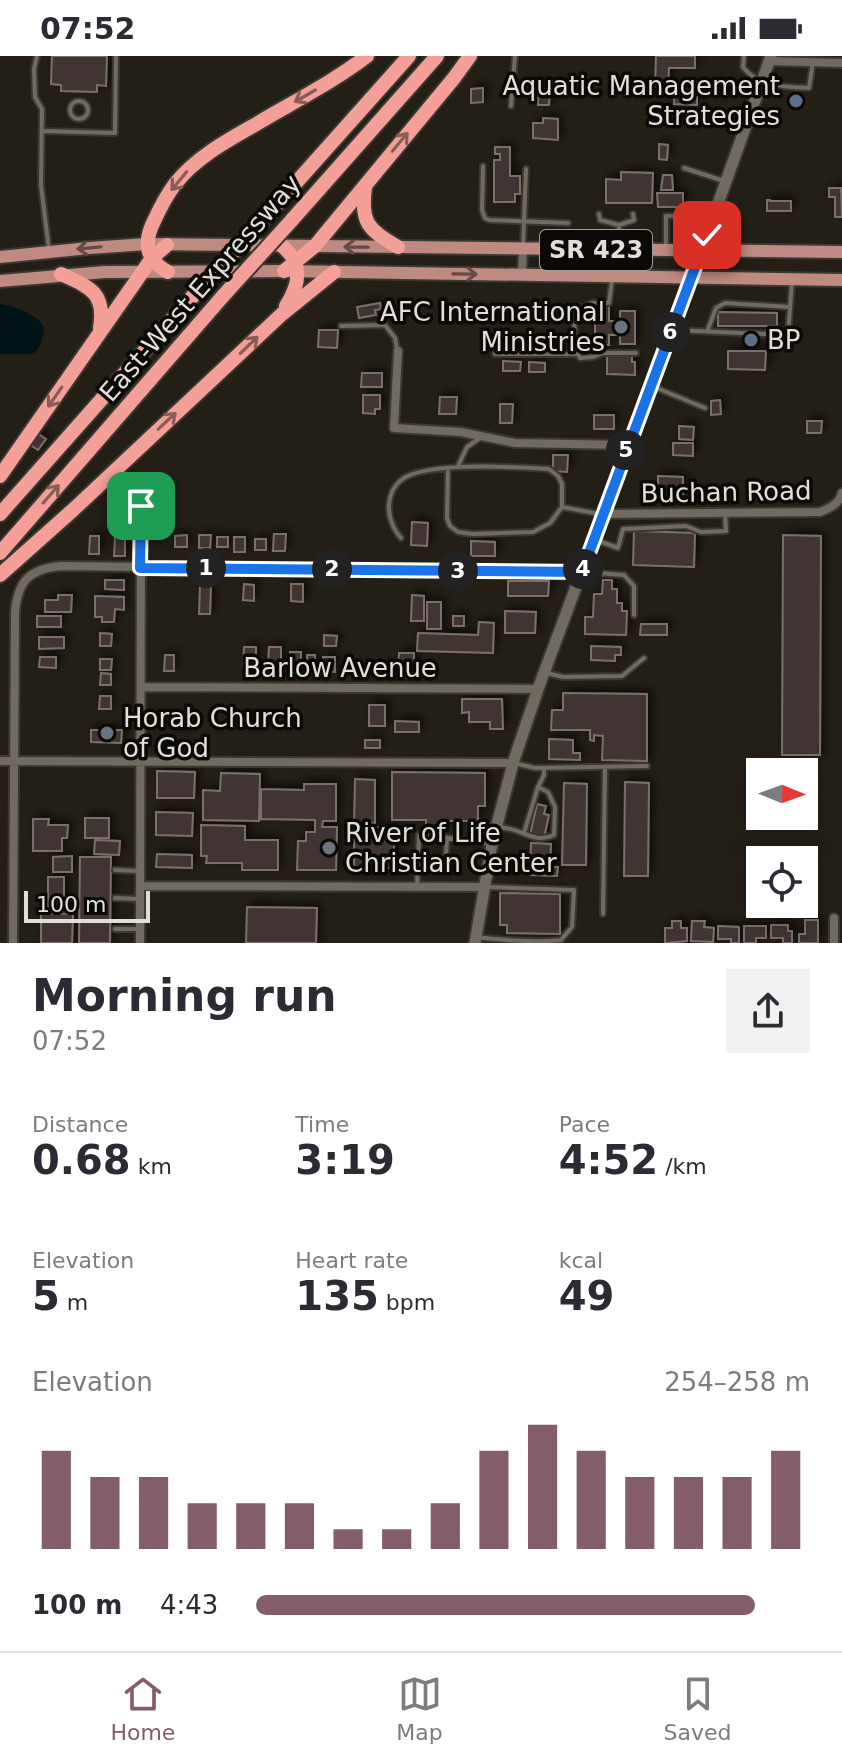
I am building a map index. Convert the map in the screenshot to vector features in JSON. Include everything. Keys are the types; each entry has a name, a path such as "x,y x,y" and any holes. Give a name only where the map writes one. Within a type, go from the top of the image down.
{"highway":[{"path":"0,476 142,271 149,251 149,230 176,183 196,162 226,141 346,72 367,56"},
{"name":"East-West Expressway","path":"0,514 409,56"},
{"name":"East-West Expressway","path":"0,553 437,56"},
{"path":"292,268 315,246 470,56"},
{"path":"365,185 362,206 365,219 374,232 398,247"},
{"path":"149,251 167,245"},
{"path":"281,245 290,253 294,294 282,314"},
{"path":"149,251 159,267 168,272"},
{"path":"0,575 282,314 334,272"},
{"path":"61,274 94,292 101,303 100,333"}],"main road":[{"path":"476,940 492,844 513,763 770,59"},
{"name":"SR 423","path":"167,245 842,252"},
{"path":"0,257 49,252 149,251"},
{"name":"SR 423","path":"0,281 61,274 292,268 334,272 842,280"}],"street":[{"path":"770,59 842,63"},
{"path":"522,276 523,249"},
{"path":"398,351 394,428 461,432 515,443 628,445"},
{"name":"Buchan Road","path":"603,514 820,512 833,507 842,493"},
{"path":"140,943 141,506"},
{"path":"13,943 15,612 20,588 26,578 35,572 61,566 582,572"},
{"name":"Barlow Avenue","path":"141,687 538,689"},
{"path":"0,761 513,763"},
{"path":"140,886 484,887"},
{"path":"834,918 834,943"}],"lane":[{"path":"37,56 35,97 42,109 41,185 49,252"},
{"path":"43,131 115,133 116,56"},
{"path":"511,106 515,56"},
{"path":"744,56 743,67 749,74 777,87 809,88 813,62"},
{"path":"81,101 88,110 84,118 78,119 73,117 70,109 75,102 81,101"},
{"path":"78,119 78,132"},
{"path":"483,166 482,210 485,218 568,223"},
{"path":"684,168 726,182"},
{"path":"523,249 526,169"},
{"path":"599,214 600,220 619,225 634,220 633,214"},
{"path":"666,250 666,216 689,216 710,225"},
{"path":"619,225 619,250"},
{"path":"612,277 609,303 592,303 574,308 574,340 578,354 580,358 603,353 636,353"},
{"path":"671,330 788,335 792,280"},
{"path":"707,332 716,308 725,303 790,307"},
{"path":"341,326 385,325 395,338 398,351"},
{"path":"495,354 578,354"},
{"path":"650,385 705,408"},
{"path":"458,466 467,447 482,436"},
{"path":"401,538 395,531 389,511 390,495 399,482 409,475 458,466 549,469 562,484 562,507 550,523 533,532 458,532 450,526 447,518 448,468"},
{"path":"562,507 603,514"},
{"path":"594,540 618,548 623,529 686,526 701,532 726,531 725,513"},
{"path":"656,514 657,527"},
{"path":"582,572 624,575 634,586 634,615"},
{"path":"544,673 563,677 622,676 644,658"},
{"path":"513,763 535,768 647,766"},
{"path":"603,914 605,767"},
{"path":"524,833 544,768"},
{"path":"496,826 529,837 545,839 554,835 555,807 548,792 538,787"},
{"path":"417,887 419,835 492,844"},
{"path":"418,870 445,871 447,838"},
{"path":"115,870 140,871"},
{"path":"476,940 561,940 572,927 574,890 484,887"},
{"path":"115,898 140,899"},
{"path":"115,929 140,929"}],"shaded area":[{"path":"0,304 24,311 43,326 44,332 36,352 0,354"}],"building":[{"path":"52,56 107,56 106,86 97,85 97,92 61,91 61,85 51,84"},
{"path":"656,56 695,56 695,68 669,68 668,87 655,87"},
{"path":"483,88 483,102 471,103 471,89"},
{"path":"538,88 550,88 549,105 538,105"},
{"path":"675,89 697,90 697,105 674,104"},
{"path":"543,118 558,119 558,140 533,138 533,123 543,123"},
{"path":"659,144 668,145 667,160 659,159"},
{"path":"495,147 510,147 510,176 520,176 520,194 515,194 515,202 494,202 494,160 500,160 500,154 495,154"},
{"path":"621,172 653,173 652,203 606,203 606,179 621,180"},
{"path":"663,175 672,175 673,190 661,190"},
{"path":"829,188 841,188 842,217 835,217 835,197 829,197"},
{"path":"657,193 683,193 683,207 658,207"},
{"path":"767,200 791,201 791,211 767,211"},
{"path":"380,303 381,309 375,310 376,315 359,318 357,307"},
{"path":"595,306 609,306 609,321 620,321 620,311 635,311 635,344 620,344 620,335 609,335 609,345 595,345"},
{"path":"718,312 777,313 777,326 718,326"},
{"path":"319,330 338,330 337,348 318,347"},
{"path":"728,351 766,351 765,370 728,369"},
{"path":"607,355 632,356 635,375 607,374"},
{"path":"503,361 521,362 520,371 503,371"},
{"path":"529,362 545,363 545,372 529,372"},
{"path":"362,373 382,373 382,387 361,387"},
{"path":"363,395 380,395 380,409 375,409 375,414 363,413"},
{"path":"440,397 457,397 456,414 439,414"},
{"path":"720,400 721,414 711,415 711,401"},
{"path":"500,404 513,404 512,423 500,423"},
{"path":"594,415 614,415 614,429 594,429"},
{"path":"807,421 822,421 821,433 807,433"},
{"path":"679,426 694,427 693,440 679,439"},
{"path":"37,433 46,439 38,450 29,444"},
{"path":"673,443 693,443 693,456 673,455"},
{"path":"553,455 568,455 567,472 553,471"},
{"path":"658,476 683,477 683,494 658,494"},
{"path":"412,522 428,523 427,546 411,545"},
{"path":"634,531 695,533 694,567 633,565"},
{"path":"274,534 286,534 285,551 273,551"},
{"path":"187,535 187,547 175,547 175,536"},
{"path":"199,535 211,535 210,548 199,548"},
{"path":"783,535 821,536 820,755 782,755"},
{"path":"90,536 99,536 99,554 89,554"},
{"path":"115,536 125,537 125,556 114,556"},
{"path":"217,537 228,537 228,547 217,547"},
{"path":"234,537 245,537 245,552 234,552"},
{"path":"255,539 266,539 266,550 255,550"},
{"path":"471,541 495,542 495,556 471,556"},
{"path":"105,580 124,580 124,590 105,589"},
{"path":"603,580 612,580 612,589 617,589 617,603 622,603 622,611 627,611 626,635 585,634 585,617 593,617 594,594 602,594"},
{"path":"508,581 549,581 548,596 508,596"},
{"path":"244,584 254,585 254,601 243,600"},
{"path":"291,584 303,584 303,602 291,601"},
{"path":"200,585 211,586 210,614 199,614"},
{"path":"58,595 72,595 71,612 45,612 45,600 58,600"},
{"path":"412,595 424,596 424,621 411,621"},
{"path":"95,596 124,597 124,610 115,609 114,622 102,622 102,617 95,617"},
{"path":"427,602 441,602 441,629 427,629"},
{"path":"505,611 536,612 535,633 505,633"},
{"path":"37,616 61,616 61,627 37,627"},
{"path":"453,616 464,616 464,626 453,626"},
{"path":"479,622 494,623 493,653 417,651 418,633 478,635"},
{"path":"641,624 667,624 667,635 640,635"},
{"path":"100,633 112,634 111,646 100,646"},
{"path":"324,635 337,636 336,646 324,646"},
{"path":"39,637 64,637 64,648 39,649"},
{"path":"591,646 621,647 621,655 615,655 615,661 591,660"},
{"path":"244,647 256,647 256,667 243,667"},
{"path":"269,647 281,647 281,668 268,667"},
{"path":"290,652 301,652 301,672 290,672"},
{"path":"399,653 414,653 414,678 398,678"},
{"path":"165,655 174,655 174,671 164,671"},
{"path":"307,655 315,655 315,672 307,671"},
{"path":"40,657 56,657 56,668 39,667"},
{"path":"323,657 335,657 335,672 323,671"},
{"path":"100,659 112,659 111,670 100,670"},
{"path":"101,673 111,674 111,685 100,685"},
{"path":"563,693 647,694 647,761 602,760 603,736 594,735 594,741 590,740 590,730 551,730 552,710 563,710"},
{"path":"100,696 111,696 111,709 99,709"},
{"path":"462,699 502,699 503,729 490,729 490,722 469,722 469,712 462,713"},
{"path":"369,705 385,705 385,726 369,726"},
{"path":"395,721 419,722 419,732 395,732"},
{"path":"91,730 122,730 121,743 91,742"},
{"path":"549,739 573,740 573,753 580,753 580,760 549,759"},
{"path":"365,740 380,740 380,748 365,748"},
{"path":"157,771 195,772 194,798 157,798"},
{"path":"392,772 485,773 485,806 478,806 478,821 448,821 448,827 426,826 426,820 392,820"},
{"path":"221,773 260,774 259,821 203,820 203,790 220,791"},
{"path":"355,779 375,780 375,823 354,823"},
{"path":"625,782 649,783 648,876 624,876"},
{"path":"564,783 587,784 586,865 562,865"},
{"path":"304,784 336,784 336,821 323,821 322,827 337,827 336,870 297,870 298,841 306,841 306,832 315,832 315,820 261,819 261,789 304,790"},
{"path":"537,804 546,806 544,814 549,815 544,838 530,835"},
{"path":"156,812 193,813 192,836 156,835"},
{"path":"85,818 109,818 109,838 85,838"},
{"path":"33,819 49,819 48,825 68,825 67,838 62,838 62,851 33,851"},
{"path":"201,825 245,826 245,840 278,840 278,870 242,870 242,863 206,863 207,856 201,856"},
{"path":"354,827 394,828 394,868 354,867"},
{"path":"95,840 120,841 119,855 94,854"},
{"path":"531,843 551,844 550,867 558,867 557,876 530,875"},
{"path":"157,854 192,855 192,868 156,867"},
{"path":"72,856 72,872 53,872 53,857"},
{"path":"80,857 111,857 110,943 79,943"},
{"path":"48,877 64,877 64,911 48,911"},
{"path":"500,893 560,894 560,934 507,933 507,925 500,925"},
{"path":"247,907 317,908 316,943 246,943"},
{"path":"41,913 73,914 72,943 41,943"},
{"path":"805,920 818,920 818,943 799,943 799,934 805,934"},
{"path":"672,921 681,921 681,928 687,928 687,941 665,943 665,928 672,928"},
{"path":"692,921 705,921 704,927 714,928 713,942 691,941"},
{"path":"771,925 788,925 788,931 792,931 792,943 783,943 783,938 771,938"},
{"path":"718,926 739,927 739,943 731,943 731,939 718,939"},
{"path":"744,926 766,926 766,938 756,938 756,943 744,943"}],"place":[{"name":"Aquatic Management Strategies","path":"796,101"},
{"name":"AFC International Ministries","path":"621,327"},
{"name":"BP","path":"751,340"},
{"name":"Horab Church of God","path":"107,733"},
{"name":"River of Life Christian Center","path":"329,848"}],"route":[{"path":"141,506 140,568 582,572 707,235"}]}
